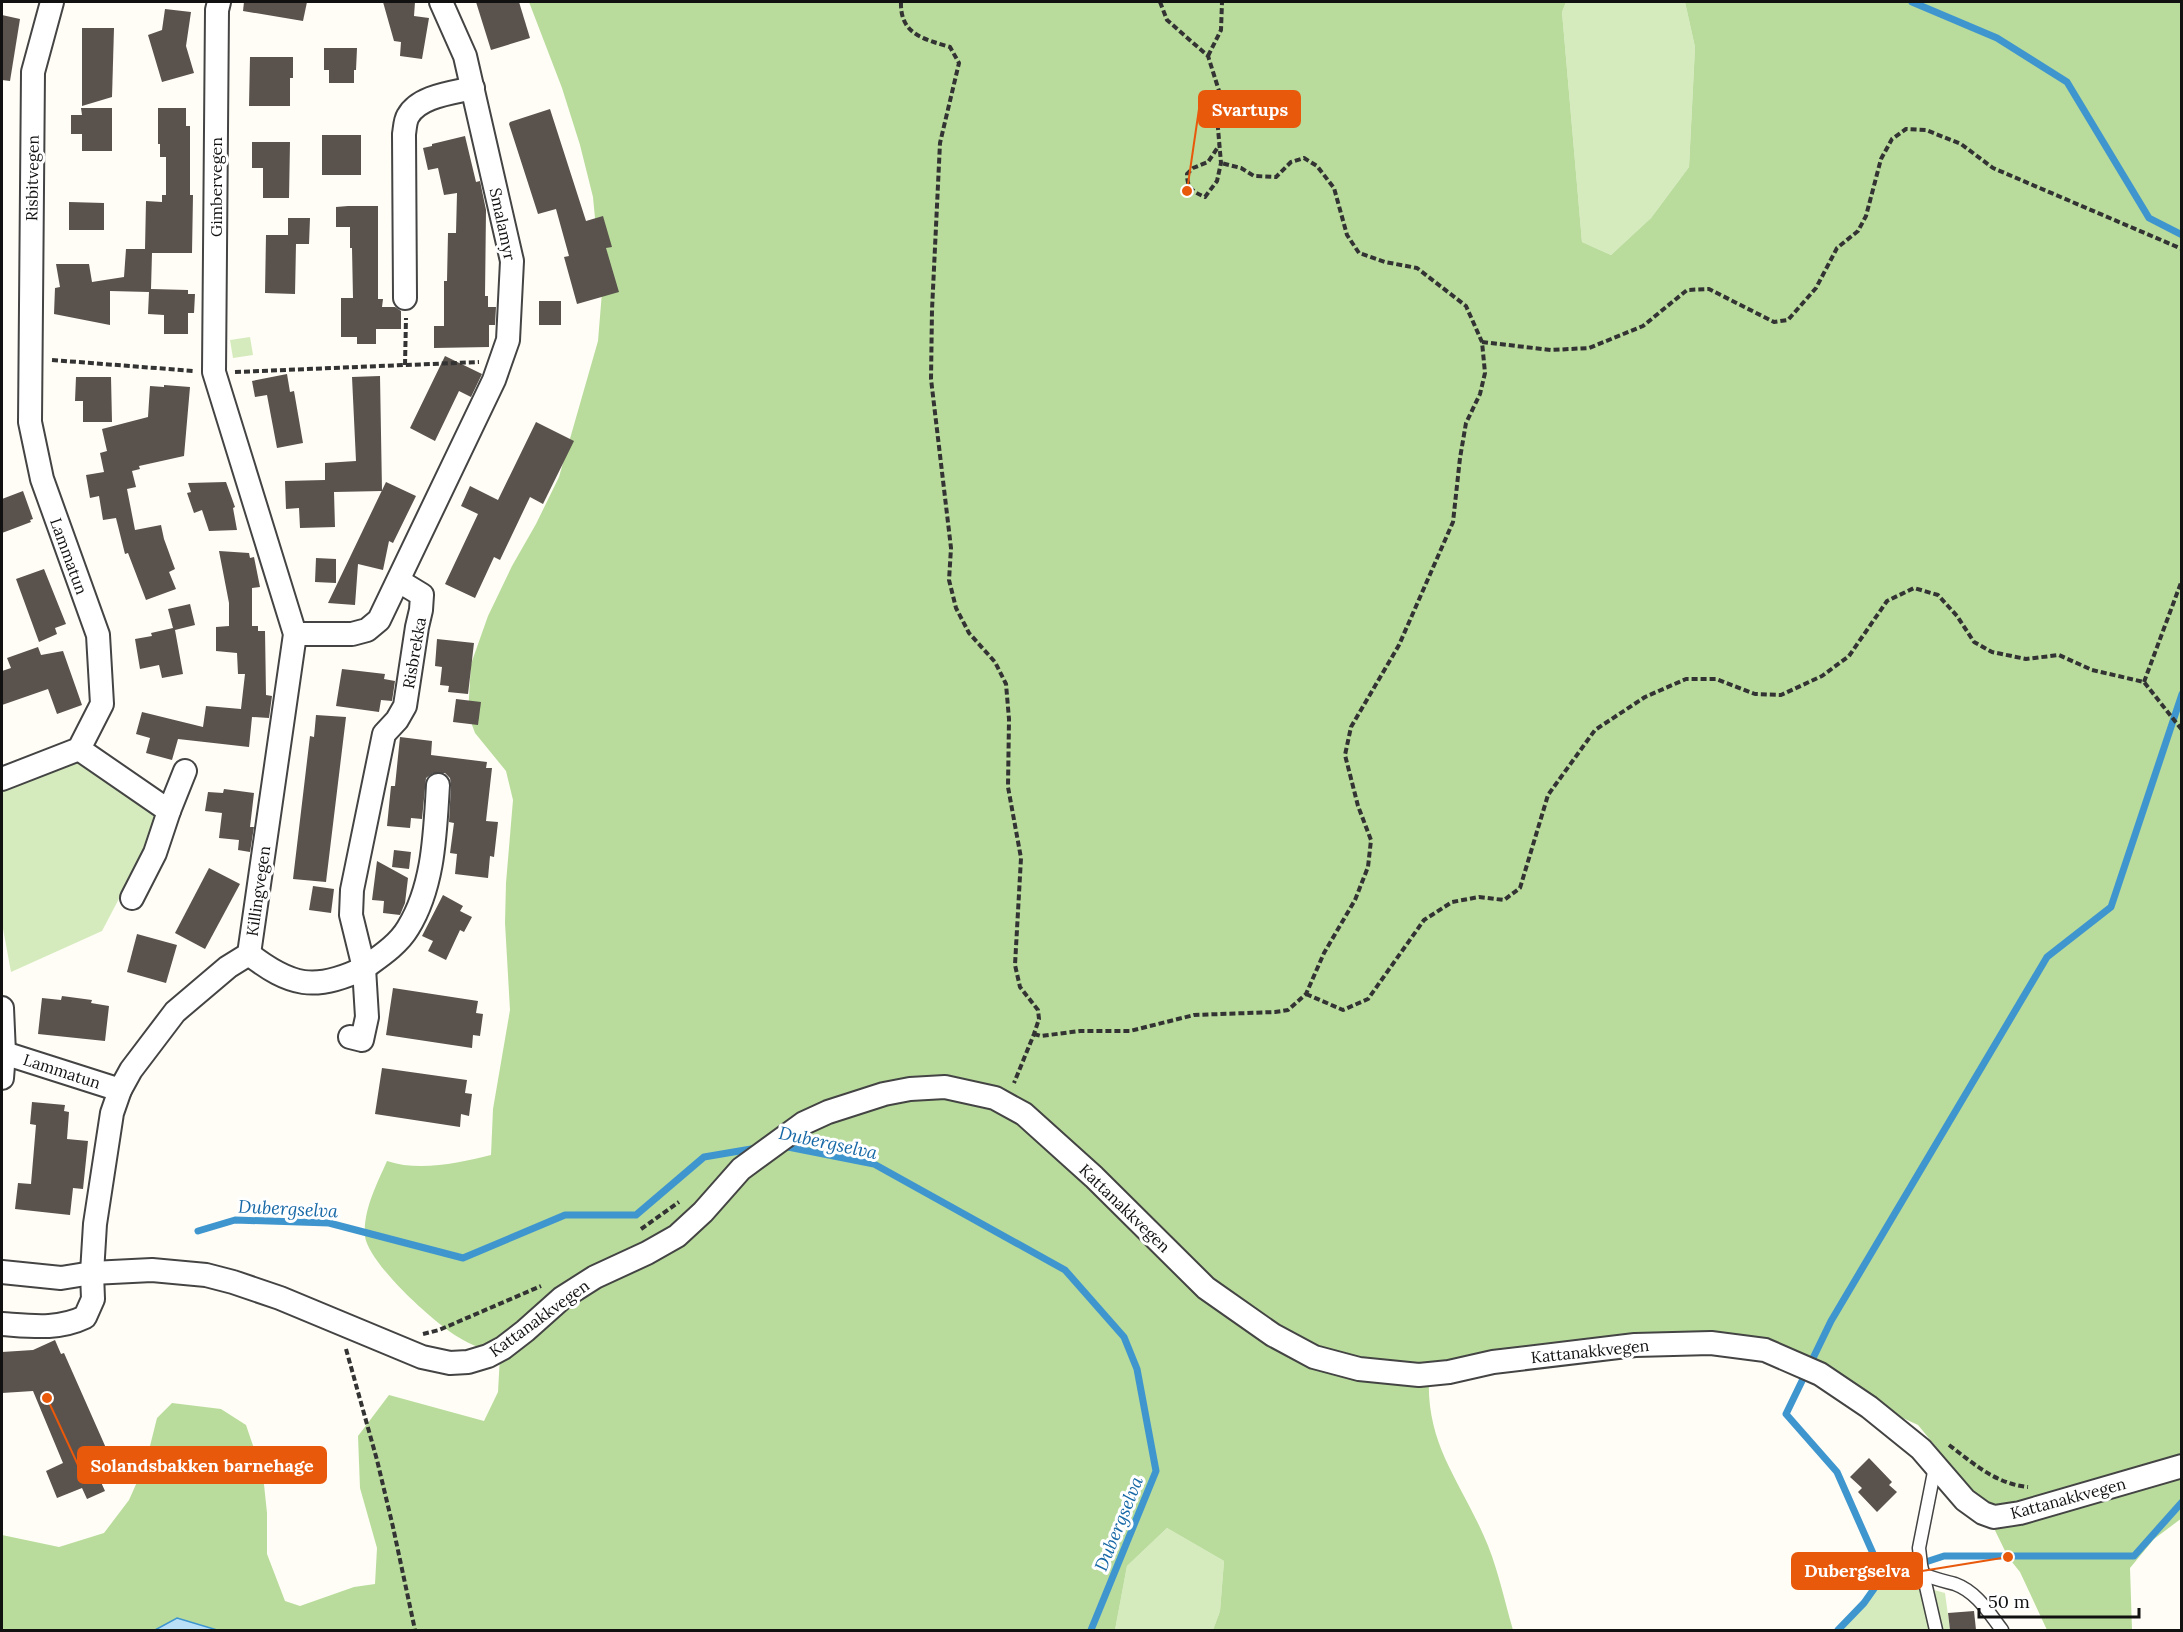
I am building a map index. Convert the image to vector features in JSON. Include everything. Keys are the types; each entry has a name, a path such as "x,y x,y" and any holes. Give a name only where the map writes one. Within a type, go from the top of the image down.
{"street":[{"name":"Risbitvegen","path":"30,358 33,72 52,2"},
{"name":"Gimbervegen","path":"214,372 219,2"},
{"name":"Smalamyr","path":"441,2 465,57 512,261 508,340 501,362"},
{"path":"405,298 404,134 406,118 414,107 431,99 473,88"},
{"name":"Lammatun","path":"30,358 30,422 42,479 98,635 102,704 79,749"},
{"path":"295,634 352,634 367,630 380,620 501,362"},
{"name":"Killingvegen","path":"92,1273 95,1224 112,1113 120,1090 131,1070 175,1012 228,967 249,954 295,634 214,372"},
{"name":"Risbrekka","path":"350,1037 362,1040 367,1017 364,968 351,915 352,890 384,734 397,720 405,706 421,610 422,595 399,581"},
{"path":"2,779 79,749 169,811"},
{"path":"132,898 155,853 185,771"},
{"path":"249,954 271,971 293,980 312,984 342,980 364,968 390,948 407,929 426,889 436,826 438,785"},
{"name":"Lammatun","path":"2,1008 4,1053 2,1078"},
{"name":"Lammatun","path":"4,1053 120,1090"},
{"name":"Kattanakkvegen","path":"2,1272 61,1278 92,1273 152,1270 206,1275 280,1298 435,1361 459,1364 478,1360 510,1342 578,1287 662,1246 677,1236 703,1212 741,1169 804,1123 828,1112 884,1094 910,1089 945,1087 995,1098 1023,1114 1094,1177 1206,1288 1273,1335 1314,1357 1359,1369 1419,1375 1449,1372 1493,1362 1635,1345 1711,1343 1765,1350 1820,1374 1869,1407 1921,1449 1965,1500 1983,1513 1994,1517 2019,1513 2181,1466"},
{"path":"2,1324 70,1325 85,1317 93,1299 92,1273"}],"lane":[{"path":"1935,1467 1919,1548 1936,1630"},
{"path":"1923,1574 1956,1585 1974,1595 2002,1630"}],"path":[{"path":"900,2 900,15 910,30 923,39 950,47 959,63 940,144 934,252 931,379 951,548 949,580 956,608 969,633 995,662 1006,684 1009,719 1008,787 1021,858 1015,965 1020,987 1038,1010 1039,1019 1012,1088"},
{"path":"1160,2 1167,20 1208,56 1220,94 1217,117 1220,144 1221,163 1217,181 1205,197 1192,192 1187,182 1187,174 1193,168 1208,162 1220,144"},
{"path":"1208,56 1221,30 1222,2"},
{"path":"1482,342 1551,350 1589,348 1643,326 1687,290 1709,289 1774,322 1788,320 1816,288 1837,248 1858,231 1866,216 1881,159 1892,139 1906,129 1926,130 1961,144 1993,168 2181,249"},
{"path":"1034,1034 1041,1036 1080,1031 1130,1031 1194,1015 1275,1012 1288,1010 1306,994 1324,953 1355,900 1368,867 1371,840 1358,806 1345,755 1351,727 1398,645 1453,522 1466,423 1479,394 1485,373 1482,342 1466,306 1442,285 1417,268 1385,262 1359,253 1347,235 1334,188 1317,166 1304,158 1291,162 1276,177 1254,176 1241,168 1221,163"},
{"path":"405,298 405,365"},
{"path":"30,358 214,372 501,362"},
{"path":"2144,682 2181,580"},
{"path":"1306,994 1343,1010 1368,999 1424,920 1452,902 1479,897 1504,900 1520,888 1548,795 1595,730 1645,698 1686,679 1716,679 1755,694 1780,695 1822,676 1849,656 1887,602 1914,588 1938,595 1957,616 1974,642 1992,652 2026,659 2059,655 2092,670 2144,682 2181,730"},
{"path":"635,1233 680,1201"},
{"path":"413,1333 422,1334 439,1330 549,1282"},
{"path":"338,1322 377,1460 415,1630"},
{"path":"1943,1441 1989,1475 2011,1486 2033,1488"}],"green space":[{"path":"529,2 1566,2 1562,12 1582,242 1611,255 1651,218 1689,167 1695,47 1685,2 2181,2 2182,1518 2154,1539 2130,1568 2132,1630 2047,1630 2020,1572 2008,1557 1986,1512 1959,1483 1937,1448 1918,1425 1806,1373 1693,1338 1429,1377 1429,1400 1438,1441 1488,1545 1513,1630 1213,1630 1220,1611 1224,1561 1167,1528 1127,1566 1115,1630 217,1630 177,1618 155,1630 2,1630 2,1535 59,1547 104,1533 129,1500 146,1462 157,1418 172,1403 221,1409 246,1425 263,1475 267,1513 267,1554 285,1601 300,1606 354,1587 375,1584 377,1548 360,1488 358,1436 389,1395 484,1421 498,1392 500,1356 458,1337 419,1306 377,1261 369,1248 365,1226 372,1197 387,1161 426,1166 491,1155 493,1109 510,1010 505,923 513,800 506,771 475,733 468,714 471,664 488,616 559,477 598,341 602,292 593,197 580,145 562,88"},
{"path":"1566,2 1685,2 1695,47 1689,167 1651,218 1611,255 1582,242 1562,12"},
{"path":"250,337 253,355 233,358 230,340"},
{"path":"83,761 163,815 102,931 11,972 2,923 2,790"},
{"path":"1167,1528 1224,1561 1220,1611 1213,1630 1115,1630 1127,1566"},
{"path":"1883,1576 1945,1593 1950,1630 1838,1630 1864,1603"}],"water":[{"path":"177,1618 217,1630 155,1630"}],"building":[{"path":"244,2 307,2 303,21 243,11"},
{"path":"383,2 415,2 414,16 429,18 422,59 400,56 401,42 394,41"},
{"path":"476,2 519,2 530,38 491,50"},
{"path":"165,9 191,12 186,46 194,73 162,82 148,35 162,30"},
{"path":"2,15 20,19 10,81 2,80"},
{"path":"82,28 114,28 112,97 82,106"},
{"path":"324,48 357,48 354,83 329,83 329,70 324,70"},
{"path":"250,57 293,57 290,106 249,106"},
{"path":"81,108 112,108 112,151 82,151 82,134 71,134 71,115 82,115"},
{"path":"158,108 186,108 186,126 190,126 190,195 193,195 192,253 152,253 151,289 188,290 188,294 195,294 194,313 188,313 188,334 164,334 164,315 148,314 149,292 110,291 110,325 54,314 55,288 60,287 56,264 89,264 92,282 124,277 126,249 145,249 146,201 162,202 162,195 166,195 166,157 160,157"},
{"path":"550,109 586,221 603,216 612,247 606,248 619,292 577,304 564,257 569,256 556,209 538,214 509,124"},
{"path":"322,135 361,135 361,175 322,175"},
{"path":"465,136 476,182 480,181 486,210 485,296 488,296 488,307 496,307 495,325 489,325 489,347 434,348 434,326 444,326 444,281 447,281 448,233 456,233 457,193 444,195 438,168 428,170 423,148"},
{"path":"252,142 290,142 289,198 263,198 263,168 252,168"},
{"path":"69,202 104,203 104,230 69,230"},
{"path":"378,206 378,299 383,299 382,307 395,307 401,311 401,329 376,329 376,344 357,344 357,337 341,337 341,298 353,298 352,248 350,248 350,227 336,227 336,207"},
{"path":"288,218 310,218 309,244 296,244 295,294 265,293 266,235 288,235"},
{"path":"539,301 561,301 561,325 539,325"},
{"path":"445,356 482,374 471,397 459,391 435,441 410,428"},
{"path":"287,374 290,392 294,391 303,443 277,448 267,395 255,397 252,381"},
{"path":"380,376 382,491 334,492 335,527 300,528 299,508 286,509 285,481 325,480 325,463 356,461 352,377"},
{"path":"76,377 111,377 112,422 83,422 83,401 75,401"},
{"path":"164,385 190,387 184,456 139,466 140,469 132,471 136,487 127,489 135,530 161,525 175,569 169,572 176,589 146,600 128,553 125,554 116,518 103,520 99,496 90,498 86,475 104,472 100,453 107,451 102,429 148,417 150,386 164,387"},
{"path":"536,422 574,441 543,504 530,497 500,560 494,557 475,598 445,584 478,514 461,506 470,486 498,500"},
{"path":"226,482 235,507 233,508 237,530 209,531 202,510 194,513 187,493 191,492 188,483"},
{"path":"386,482 416,496 393,543 389,541 383,570 358,564 355,605 328,603"},
{"path":"23,491 33,519 30,520 31,522 2,533 2,499"},
{"path":"219,551 249,553 250,558 254,557 260,587 252,588 252,626 258,626 258,631 265,631 266,695 272,696 269,718 252,717 249,747 178,739 172,760 146,753 150,738 136,734 142,712 203,727 206,706 241,709 245,674 238,674 237,653 216,651 216,627 229,626 229,603"},
{"path":"316,558 336,559 336,583 315,582"},
{"path":"44,569 66,624 55,628 57,634 39,642 16,579"},
{"path":"190,604 195,625 175,630 183,674 162,678 159,665 140,669 135,639 152,636 151,633 173,628 168,609"},
{"path":"437,639 474,643 468,694 448,692 449,686 440,685 442,667 435,666"},
{"path":"38,647 41,655 63,651 82,705 57,714 48,689 2,705 2,671 11,668 7,658"},
{"path":"342,669 385,674 384,679 395,681 392,701 381,700 379,712 336,706"},
{"path":"456,699 481,702 478,725 453,722"},
{"path":"316,715 346,717 326,882 293,879 310,736 314,737"},
{"path":"400,737 432,741 431,755 487,762 486,768 492,768 486,821 498,822 494,857 490,856 488,878 455,874 457,854 450,853 454,823 449,822 451,785 450,778 445,773 433,773 426,778 422,819 411,818 410,828 387,826 391,786 395,786"},
{"path":"224,789 254,793 250,827 254,827 250,852 238,850 239,840 219,838 222,813 205,811 208,792 223,793"},
{"path":"394,850 411,852 409,869 392,867"},
{"path":"377,861 408,878 405,903 400,915 383,913 384,901 372,900"},
{"path":"209,868 240,884 205,949 175,933"},
{"path":"313,886 334,889 331,913 309,910"},
{"path":"443,895 463,906 460,911 472,917 464,932 460,930 446,960 428,951 433,941 422,936"},
{"path":"137,934 177,945 166,983 127,972"},
{"path":"393,988 478,1001 476,1013 483,1014 480,1036 473,1035 472,1048 386,1035"},
{"path":"62,996 92,1000 91,1003 109,1006 105,1041 38,1034 42,998 61,1000"},
{"path":"382,1068 467,1080 465,1093 472,1094 469,1116 461,1114 460,1127 375,1114"},
{"path":"32,1102 65,1105 64,1111 69,1112 67,1139 88,1141 83,1189 73,1188 70,1215 15,1209 18,1183 31,1184 36,1125 30,1124"},
{"path":"55,1340 61,1354 64,1353 106,1448 100,1451 111,1476 100,1480 105,1491 87,1499 82,1488 57,1498 46,1471 63,1463 33,1391 2,1393 2,1352 33,1350"},
{"path":"1869,1458 1892,1482 1889,1485 1897,1492 1877,1512 1858,1492 1862,1488 1850,1477"},
{"path":"1974,1611 1976,1630 1950,1630 1948,1613"}],"waterway":[{"path":"1912,2 1997,38 2067,82 2149,218 2182,235"},
{"path":"1883,1576 1837,1472 1786,1414 1831,1321 2047,957 2111,907 2182,694"},
{"name":"Dubergselva","path":"783,1146 874,1164 1065,1270 1124,1337 1137,1369 1156,1471 1091,1630"},
{"name":"Dubergselva","path":"198,1231 235,1220 329,1223 463,1258 565,1215 636,1215 704,1157 757,1148"},
{"name":"Dubergselva","path":"1838,1630 1864,1603 1883,1576 1944,1556 2134,1556 2182,1502"}],"place":[{"name":"Svartups","path":"1187,191"},
{"name":"Solandsbakken barnehage","path":"47,1398"},
{"name":"Dubergselva","path":"2008,1557"}]}
